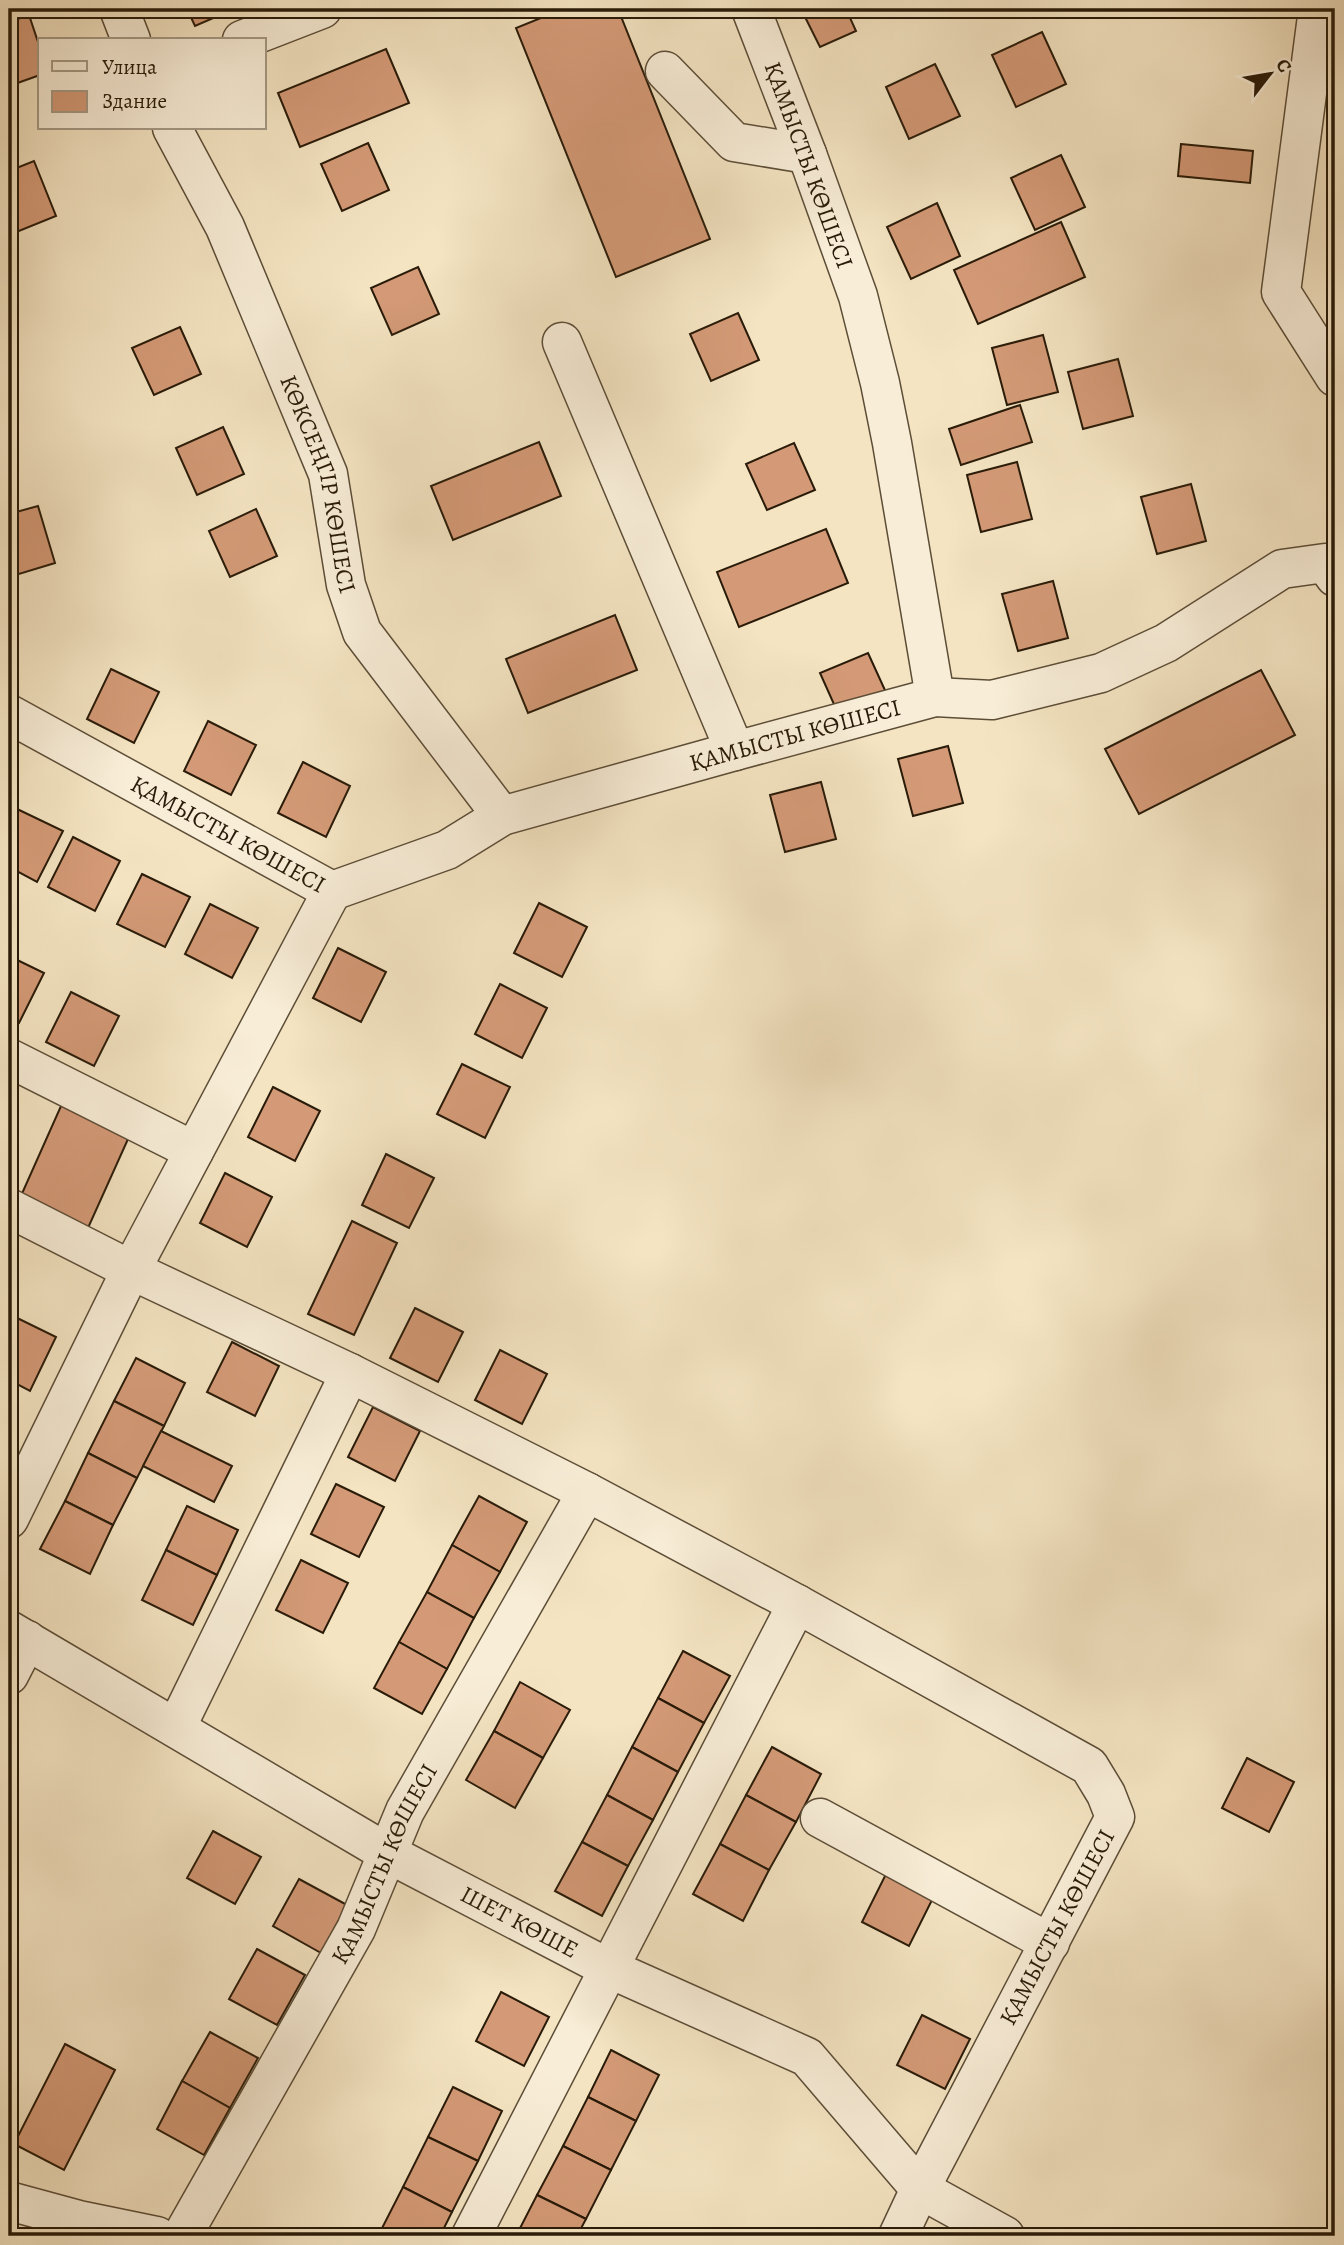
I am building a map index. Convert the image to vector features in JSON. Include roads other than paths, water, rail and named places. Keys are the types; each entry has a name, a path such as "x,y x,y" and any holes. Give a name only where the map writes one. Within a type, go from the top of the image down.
{"street":[{"path":"119,9 130,38"},
{"path":"247,38 322,9"},
{"name":"ҚАМЫСТЫ КӨШЕСІ","path":"9,713 332,891 447,850 502,816 935,697 892,443 858,296 751,9"},
{"path":"1318,9 1281,292 1335,377"},
{"path":"665,71 734,142 807,154"},
{"name":"КӨКСЕҢГІР КӨШЕСІ","path":"173,130 225,227 328,474 346,585 362,632 502,816"},
{"path":"562,342 735,751"},
{"path":"935,697 992,700 1101,673 1166,643 1282,569 1325,563 1335,577"},
{"path":"9,1519 131,1270 332,891"},
{"path":"9,1058 194,1151"},
{"name":"ҚАМЫСТЫ КӨШЕСІ","path":"9,1208 131,1270 350,1373 587,1492 797,1604 1089,1766 1106,1794 1115,1817 898,2236"},
{"path":"176,1728 350,1373"},
{"name":"ҚАМЫСТЫ КӨШЕСІ","path":"182,2236 356,1929 405,1811 587,1492"},
{"path":"471,2236 797,1604"},
{"path":"9,1675 18,1635"},
{"name":"ШЕТ КӨШЕ","path":"18,1635 389,1854 608,1968 807,2057 920,2189 1005,2236"},
{"path":"820,1818 1050,1942"},
{"path":"9,2201 79,2220 157,2236"}]}
